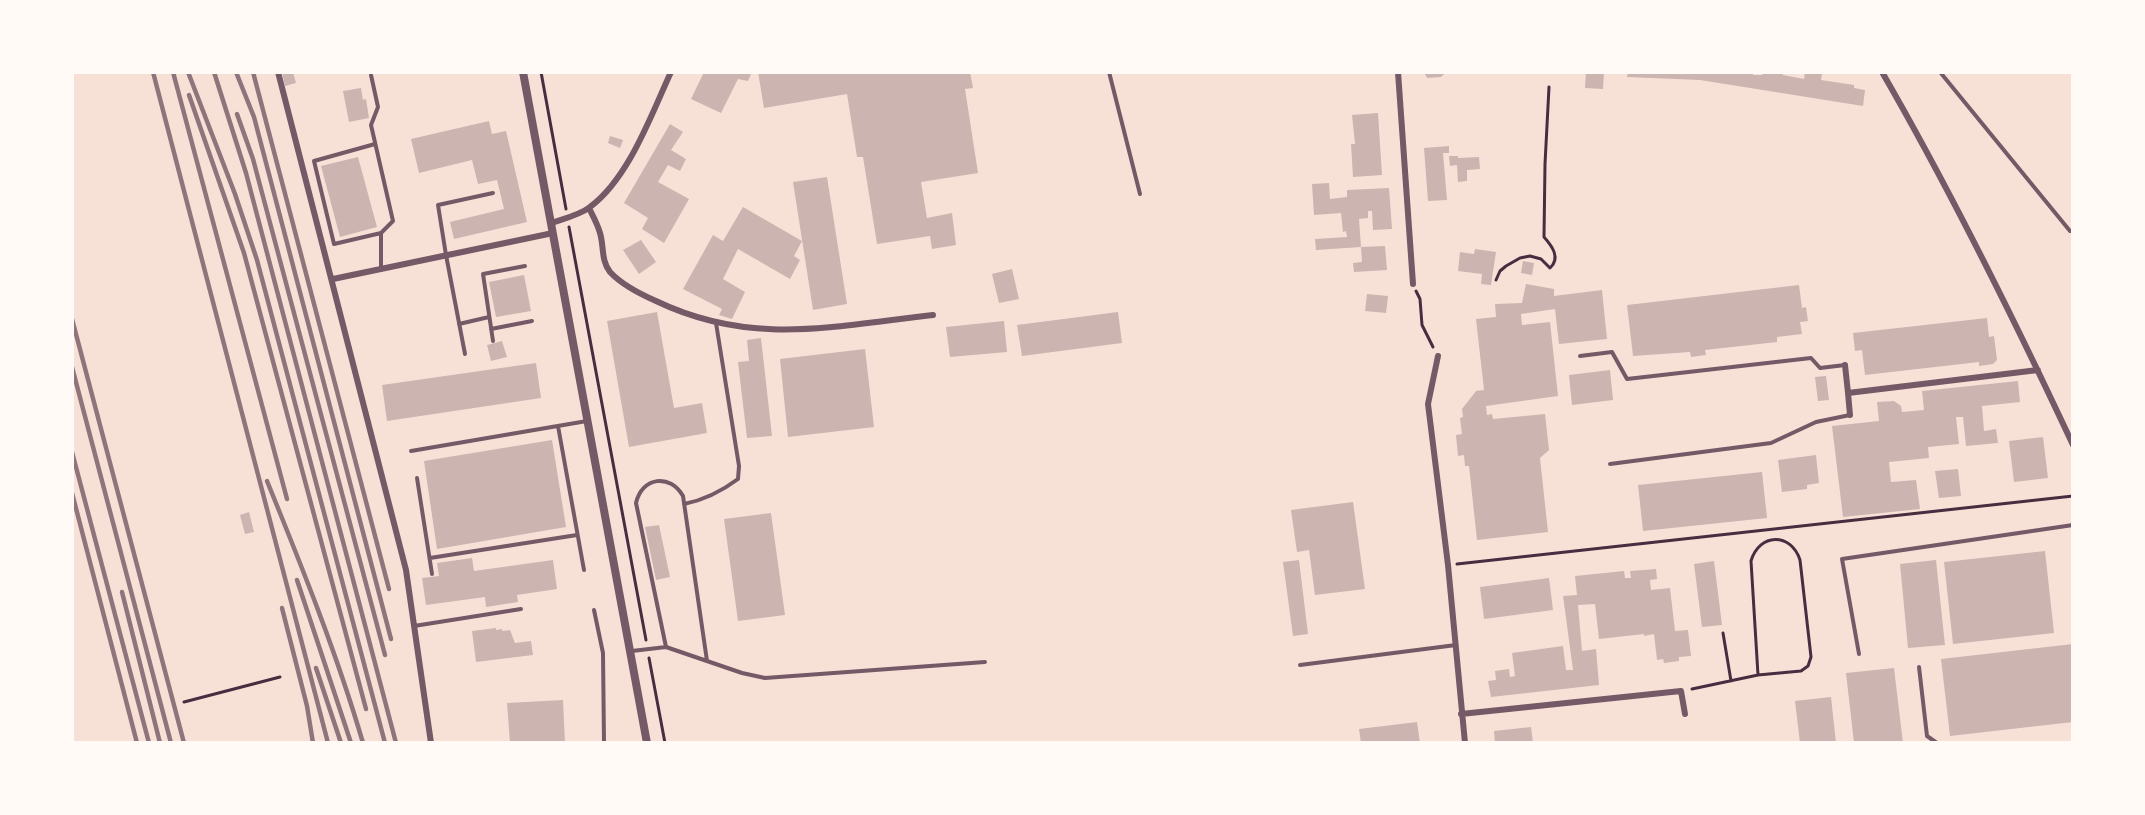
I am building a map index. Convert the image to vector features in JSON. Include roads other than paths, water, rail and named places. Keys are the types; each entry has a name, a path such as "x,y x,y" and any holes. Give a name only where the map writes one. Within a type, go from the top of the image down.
{"street":[{"path":"278,72 406,570 431,743"},
{"path":"523,72 646,743"},
{"path":"551,223 589,208 615,181 635,151 671,72"},
{"path":"1398,72 1413,285"},
{"path":"1882,72 1910,120 2038,370 2073,445"},
{"path":"589,208 600,233 605,263 611,272 625,285 648,298 693,317 747,329 775,331 866,324 933,315"},
{"path":"333,279 553,233"},
{"path":"1438,356 1428,404 1448,565 1465,743"},
{"path":"1845,365 1850,415"},
{"path":"1848,393 2038,370"},
{"path":"1461,714 1682,691 1685,714"}],"lane":[{"path":"1108,72 1140,194"},
{"path":"1940,72 2070,231"},
{"path":"371,75 378,106 371,125 393,221 381,233 334,244 314,161 375,144"},
{"path":"465,354 438,205 493,193"},
{"path":"381,233 381,269"},
{"path":"493,340 483,274 525,266"},
{"path":"459,324 489,317"},
{"path":"491,329 532,321"},
{"path":"684,504 696,502 724,489 738,479 739,466 716,323"},
{"path":"1580,356 1612,352 1627,379 1811,358 1820,368 1845,365"},
{"path":"1610,465 1771,443 1816,422 1850,415"},
{"path":"411,450 587,421"},
{"path":"558,426 584,570"},
{"path":"417,478 432,574"},
{"path":"666,647 636,503 642,489 649,484 665,481 679,489 684,504 707,661"},
{"path":"1859,654 1842,558 2073,525"},
{"path":"430,558 577,535"},
{"path":"414,626 521,609"},
{"path":"594,610 603,652 604,743"},
{"path":"1300,665 1456,645"},
{"path":"630,651 666,647 742,673 765,678 985,662"},
{"path":"1919,667 1928,736 1937,743"}],"railway":[{"path":"153,72 328,743"},
{"path":"173,72 287,499"},
{"path":"188,72 235,194 257,260 385,743"},
{"path":"214,72 246,173 396,743"},
{"path":"236,72 254,117 391,639"},
{"path":"253,72 389,589"},
{"path":"189,95 244,253 366,709"},
{"path":"237,114 253,159 385,655"},
{"path":"72,319 184,743"},
{"path":"72,367 171,743"},
{"path":"72,452 149,743"},
{"path":"267,481 306,578 363,743"},
{"path":"72,493 137,743"},
{"path":"297,580 351,743"},
{"path":"122,592 160,743"},
{"path":"282,608 307,706 313,743"},
{"path":"316,668 341,743"}]}
